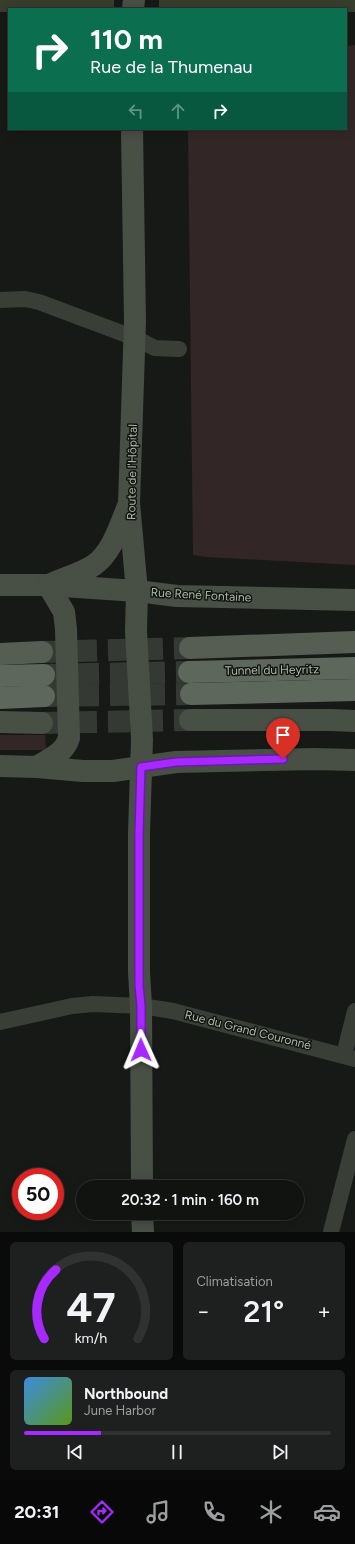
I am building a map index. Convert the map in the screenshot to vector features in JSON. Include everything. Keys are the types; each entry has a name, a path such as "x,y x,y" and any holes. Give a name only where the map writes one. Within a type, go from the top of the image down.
{"highway":[{"name":"Tunnel du Heyritz","path":"189,672 355,668"},
{"path":"0,676 44,674"},
{"name":"Tunnel du Heyritz","path":"191,694 355,690"},
{"path":"0,698 44,696"}],"main road":[{"name":"Route de l'Hôpital","path":"132,130 135,338 129,503 137,591 136,631 142,740 141,767"},
{"path":"37,767 62,751 67,745 69,738 66,629 64,612 48,585 94,566 100,561 110,546 129,503"},
{"name":"Rue René Fontaine","path":"0,585 48,585 137,591 177,596 355,600"},
{"path":"190,648 355,642"},
{"path":"0,654 42,652"},
{"path":"190,720 355,721"},
{"path":"0,722 42,723"},
{"path":"0,766 37,767 83,771 113,771 176,762 314,759 355,760"},
{"path":"141,767 139,985 141,1006 142,1180"},
{"path":"142,1220 142,1232"}],"street":[{"path":"0,300 26,299 39,302 135,338 155,348 179,349"},
{"name":"Rue du Grand Couronné","path":"0,1022 72,1006 93,1004 141,1006 173,1011 349,1057"},
{"path":"349,1057 355,1011"},
{"path":"331,1232 355,1138"}],"shaded area":[{"path":"0,0 355,0 355,12 347,12 347,8 8,8 8,12 0,12"},
{"path":"355,45 355,565 193,555 188,130 347,130 347,46"},
{"path":"0,735 45,735 46,750 0,750"}],"pier":[{"path":"114,0 159,0 159,8 114,8"}],"tunnel":[{"path":"42,652 190,648"},
{"path":"44,675 189,672"},
{"path":"44,696 191,694"},
{"path":"42,723 190,720"}],"route":[{"path":"141,1050 141,1006 139,985 139,833 141,767 176,762 283,759"}]}
